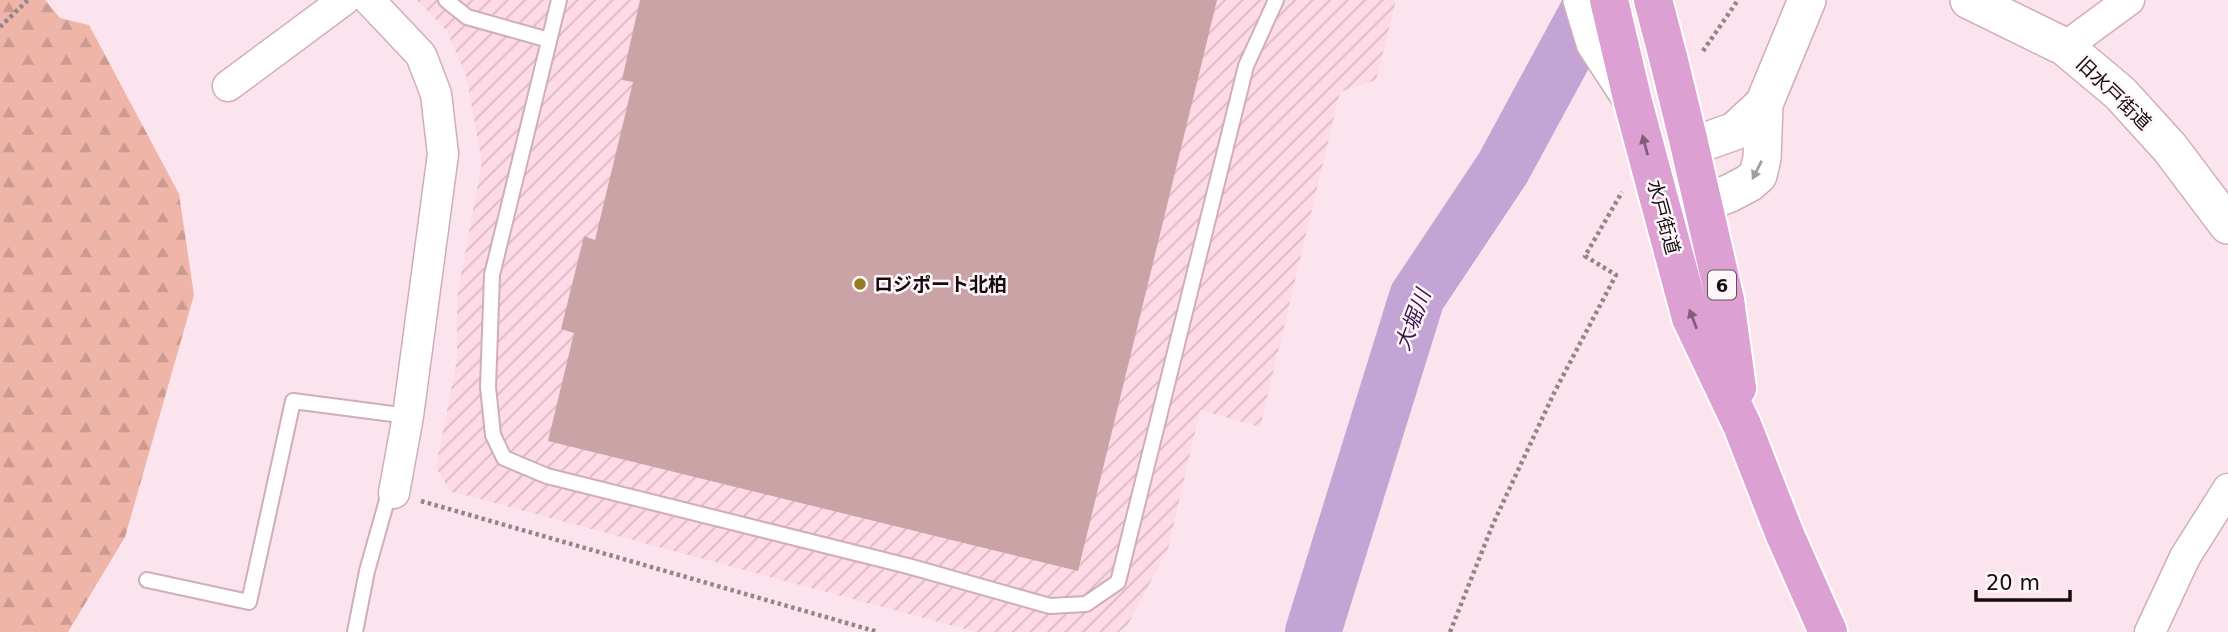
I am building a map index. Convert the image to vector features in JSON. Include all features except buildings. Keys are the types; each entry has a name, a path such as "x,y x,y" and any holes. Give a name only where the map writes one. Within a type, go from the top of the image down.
{"highway":[{"name":"水戸街道","path":"1609,0 1633,102 1691,318 1742,425 1785,535 1828,632"},
{"name":"水戸街道","path":"1653,0 1725,300 1742,425"},
{"path":"1668,0 1669,61"}],"street":[{"path":"228,86 344,0"},
{"path":"369,0 421,55 436,94 443,154 408,416 394,493"},
{"path":"1582,0 1595,43 1633,102"},
{"path":"1660,203 1703,205 1749,183 1758,175 1762,158 1764,104 1807,0"},
{"name":"旧水戸街道","path":"1969,0 2065,47 2120,93 2170,148 2228,225"},
{"path":"2065,47 2129,0"},
{"path":"1689,143 1735,131 1764,104"},
{"path":"2150,632 2185,557 2228,489"}],"lane":[{"path":"446,0 467,18 549,40"},
{"path":"559,0 492,275 488,387 493,435 504,458 547,476 908,566 1050,606 1086,604 1118,582 1246,66 1276,0"},
{"path":"147,580 249,602 293,401 408,416"},
{"path":"355,632 367,571 389,493 394,493"}],"path":[{"path":"0,27 28,0"},
{"path":"1450,632 1499,512 1555,391 1616,275 1585,256"},
{"path":"394,493 878,632"}],"shaded area":[{"name":"ロジポート北柏","path":"417,0 1396,0 1376,80 1340,92 1260,427 1200,410 1168,549 1127,626 1118,632 976,632 450,491 436,467 457,360 457,298 482,162 466,75 447,31"}],"green space":[{"path":"0,0 45,0 60,18 89,25 179,194 194,295 125,537 68,632 0,632"}],"waterway":[{"name":"大堀川","path":"1313,632 1417,297 1503,168 1594,0"}],"place":[{"name":"ロジポート北柏","path":"860,284"}]}
